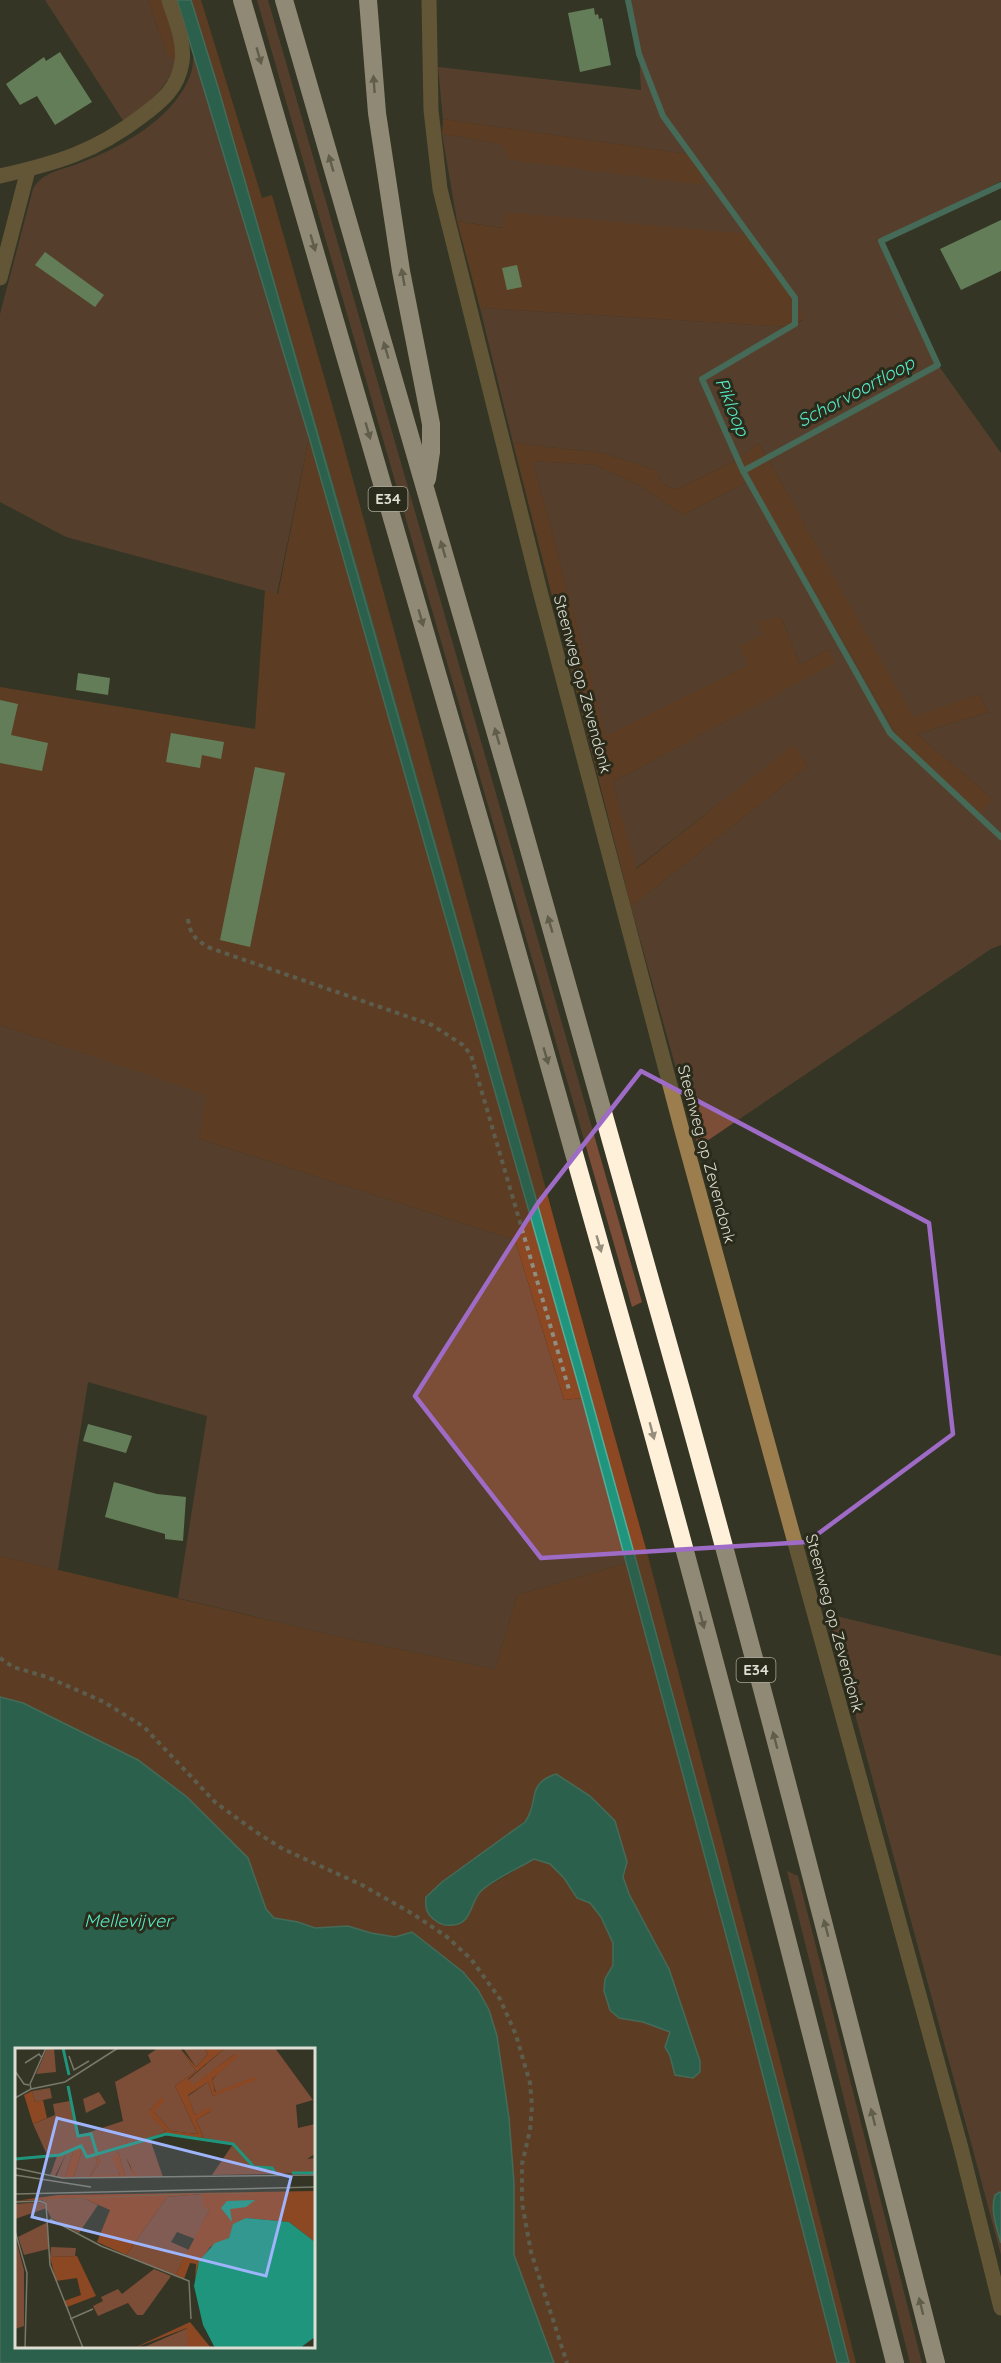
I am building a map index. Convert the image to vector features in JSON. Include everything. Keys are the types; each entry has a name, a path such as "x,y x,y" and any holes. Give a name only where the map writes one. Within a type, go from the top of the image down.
{"highway":[{"name":"E34","path":"242,0 390,508 644,1401 790,1953 895,2363"},
{"name":"E34","path":"284,0 426,487 681,1389 828,1936 936,2363"},
{"path":"368,0 376,113 401,271 431,424 431,452 426,487"}],"street":[{"path":"0,176 28,170 84,152 119,133 161,102 170,92 180,70 182,59 178,31 168,0"},
{"name":"Steenweg op Zevendonk","path":"429,0 431,110 440,189 540,591 681,1127 961,2148 1001,2308"},
{"path":"0,278 28,170"}],"path":[{"path":"188,919 190,932 197,941 210,948 432,1025 463,1045 471,1055 570,1393"},
{"path":"0,1658 13,1667 47,1677 105,1702 144,1727 216,1803 256,1832 283,1849 362,1886 413,1914 447,1937 471,1959 500,1999 516,2035 530,2083 532,2106 530,2130 522,2164 522,2204 531,2252 567,2363"}],"highlighted area":[{"path":"641,1071 929,1223 953,1434 807,1542 541,1558 415,1396 538,1203"}],"shaded area":[{"path":"45,0 148,0 166,53 178,55 164,85 124,122"},
{"path":"148,0 162,0 178,55 175,58 172,59 166,53"},
{"path":"177,0 201,0 262,198 272,195 343,443 648,1556 781,2064 856,2363 554,2363 514,2255 514,2183 509,2118 489,2010 478,1990 463,1972 412,1932 395,1937 348,1926 315,1928 298,1922 274,1918 266,1909 248,1858 187,1797 138,1760 23,1703 0,1697 0,1556 331,1635 495,1669 517,1595 626,1563 582,1398 564,1400 515,1240 199,1139 206,1095 0,1025 0,687 255,729 265,590 278,594 309,437","holes":["532,1802 626,1870 623,1877 629,1894 669,1969 700,2061 675,2075 665,2047 671,2032 643,2022 619,2018 605,1979 613,1965 613,1943 601,1917 590,1903 577,1898 564,1878 550,1864 534,1859 482,1890 475,1899 506,1839 526,1820"]},
{"path":"257,0 268,0 642,1302 632,1307"},
{"path":"628,0 1001,0 1001,181 881,241 938,365 1001,453 1001,945 991,949 698,1147 631,907 808,766 793,746 635,869 613,782 834,663 829,649 800,665 781,617 759,623 763,634 748,665 606,737 533,461 595,465 641,486 683,515 750,480 898,737 992,798 917,734 989,712 979,694 913,718 759,443 735,461 677,489 663,485 656,470 603,453 513,443 480,308 789,327 803,320 506,212 503,228 457,221 442,134 503,144 695,155 443,119 438,67 641,90 639,54"},
{"path":"194,53 309,437 277,594 66,537 0,502 0,314 33,189 42,178 113,149 159,118 182,91 191,73"},
{"path":"443,119 695,155 704,185 510,160 502,144 442,134"},
{"path":"506,212 748,234 795,298 804,319 789,327 480,308 457,221 502,228"},
{"path":"513,443 603,453 656,470 663,485 677,489 735,461 759,443 913,717 979,694 989,712 917,734 992,798 980,814 898,737 750,480 683,515 641,486 595,465 533,461 606,736 748,665 740,646 763,634 758,622 781,617 800,665 829,649 835,663 613,782 636,869 793,745 808,766 631,907"},
{"path":"0,1025 207,1095 199,1139 515,1240 564,1400 582,1398 626,1563 517,1595 495,1669 331,1635 178,1598 207,1416 88,1382 58,1570 0,1556"},
{"path":"828,1614 1001,1656 1001,2255 977,2165"},
{"path":"787,1871 798,1876 922,2363 910,2363"}],"water":[{"path":"177,0 191,0 218,87 432,828 693,1769 773,2066 849,2363 837,2363 746,2010 582,1398 309,437"},
{"name":"Mellevijver","path":"0,1697 23,1703 138,1760 187,1797 248,1858 266,1909 274,1918 298,1922 315,1928 348,1926 395,1937 412,1932 463,1972 478,1990 489,2010 497,2036 509,2118 514,2183 514,2255 554,2363 0,2363"},
{"path":"556,1774 590,1796 615,1821 627,1862 623,1877 629,1894 669,1969 700,2061 700,2072 693,2078 675,2075 665,2047 670,2032 643,2022 619,2018 610,2010 604,1991 605,1979 613,1965 613,1943 601,1917 590,1903 577,1898 564,1878 550,1864 534,1859 493,1882 481,1891 467,1917 459,1924 442,1924 430,1916 427,1910 426,1897 442,1882 525,1822 540,1783"},
{"path":"1000,2192 1001,2243 993,2207 995,2195"}],"building":[{"path":"594,8 595,15 598,14 599,19 602,18 611,65 580,72 568,13"},
{"path":"60,52 92,102 55,125 37,96 20,105 6,84 44,57 46,61"},
{"path":"1001,220 1001,271 961,290 940,249"},
{"path":"45,252 104,295 95,307 35,265"},
{"path":"517,265 522,287 507,290 502,268"},
{"path":"78,673 110,678 108,695 76,690"},
{"path":"0,700 18,704 11,735 48,743 42,771 0,763"},
{"path":"171,733 224,742 221,759 202,755 200,768 166,762"},
{"path":"255,767 285,773 250,947 220,940"},
{"path":"88,1424 132,1436 126,1453 83,1441"},
{"path":"114,1482 157,1494 186,1497 183,1541 165,1539 165,1534 105,1517"}],"waterway":[{"name":"Pikloop","path":"628,0 639,54 663,116 795,298 795,324 702,379 743,471 890,733 1001,837"},
{"name":"Schorvoortloop","path":"743,471 938,365 881,241 1001,185"}]}
